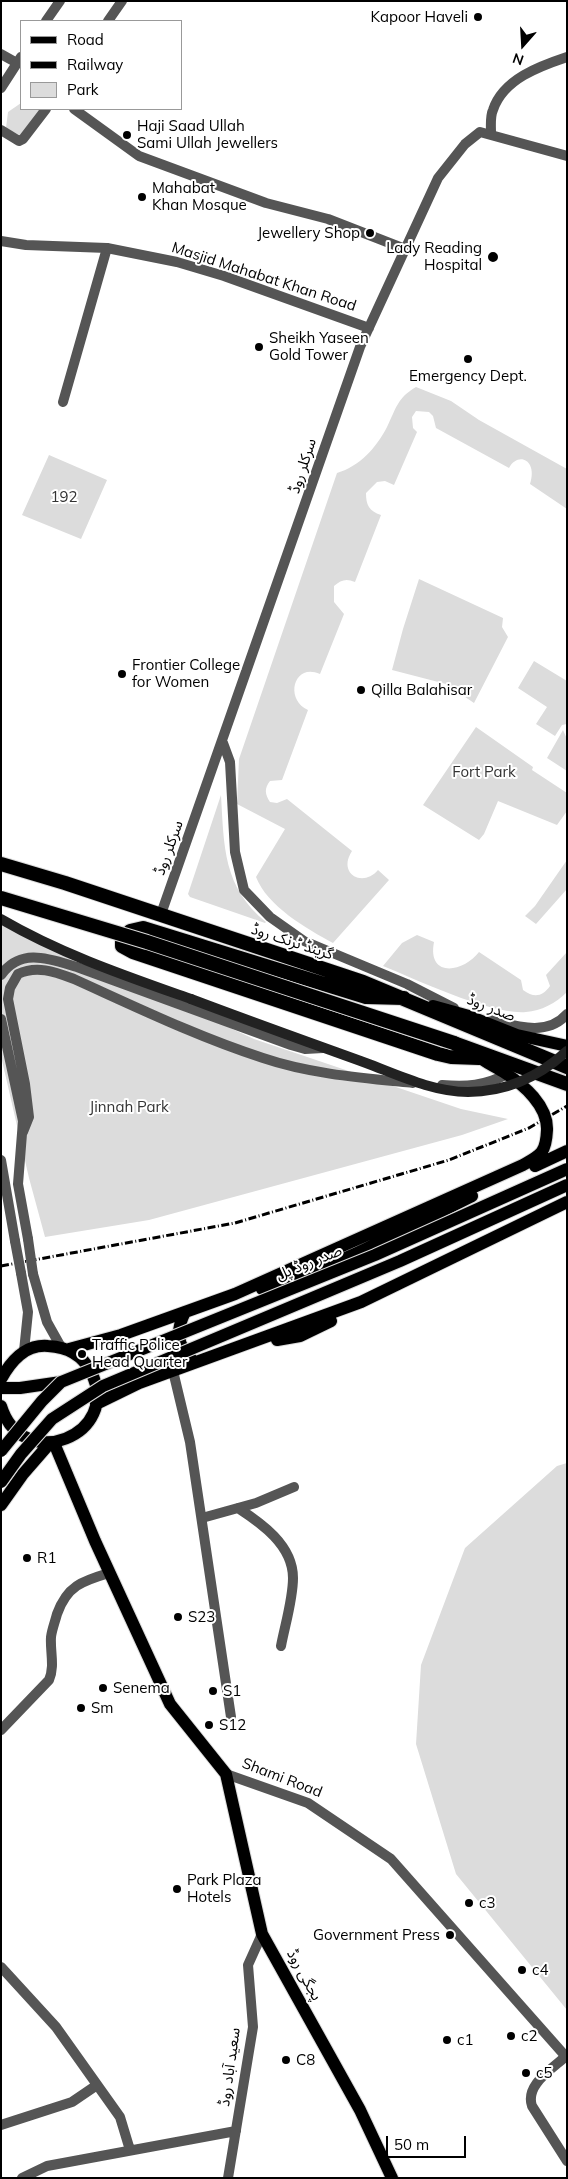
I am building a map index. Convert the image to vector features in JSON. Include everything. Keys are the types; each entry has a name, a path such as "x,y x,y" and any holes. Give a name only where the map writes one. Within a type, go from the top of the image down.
{"highway":[{"name":"گرینڈ ٹرنک روڈ","path":"1,864 162,914 363,982 567,1067"},
{"path":"1,898 147,942 454,1043 474,1053 567,1084"},
{"path":"404,998 366,996 143,928 130,931 122,942 122,946 133,952 429,1051 451,1057 474,1053"}],"main road":[{"path":"1,919 52,947 94,965 430,1086 468,1092 506,1087 546,1069 567,1051"},
{"name":"صدر روڈ","path":"404,998 469,1016 517,1036 567,1046"},
{"path":"1,1379 6,1363 24,1351 42,1345 65,1348 121,1335 235,1294 541,1155 546,1144 548,1124 542,1110 523,1087 507,1074 474,1053"},
{"path":"235,1294 289,1281 340,1261 567,1151"},
{"name":"صدر روڈ پل","path":"61,1382 375,1255 567,1169"},
{"path":"1,1482 52,1419 103,1386 400,1261 567,1185"},
{"path":"96,1404 139,1383 361,1302 567,1202"},
{"path":"242,1347 300,1336 567,1212"},
{"path":"185,1312 178,1325 178,1340 184,1353 195,1363"},
{"path":"2,1415 16,1431 32,1440 52,1443 74,1436 88,1422 96,1404 96,1382 86,1363 65,1348"},
{"path":"1,1388 20,1388 61,1382"},
{"path":"1,1451 42,1401 61,1382"},
{"path":"1,1505 23,1474 52,1443"},
{"name":"Shami Road","path":"52,1443 109,1574 170,1704 226,1774"},
{"name":"پجگی روڈ","path":"226,1774 262,1934 360,2110 392,2178"}],"street":[{"path":"47,20 60,1"},
{"path":"109,20 122,1"},
{"path":"1,54 19,60 1,88"},
{"path":"567,57 551,62 515,80 492,110 491,133 567,156"},
{"path":"1,130 19,141 23,139 45,110"},
{"path":"75,110 139,156 266,203 328,218 405,249"},
{"name":"سرکلر روڈ","path":"162,914 223,743 341,398 369,328 438,178 465,144 480,132 491,133"},
{"name":"Masjid Mahabat Khan Road","path":"1,240 26,245 107,248 177,262 369,328"},
{"path":"63,402 107,248"},
{"path":"223,743 230,762 235,852 244,890 270,917 304,941 407,984 469,1016 531,1029 545,1028 560,1022 567,1014"},
{"path":"1,975 13,963 22,958 42,957 77,967 291,1045 305,1049 324,1048"},
{"path":"23,1132 29,1117 26,1084 8,999 10,988 18,974 34,968 74,979 222,1043 284,1064 356,1076 458,1086 486,1084 507,1074"},
{"path":"1,1019 19,1096 23,1132 18,1184 33,1274 47,1322 65,1348"},
{"path":"1,1160 28,1312 24,1351"},
{"path":"172,1371 190,1442 231,1717"},
{"path":"202,1518 238,1508 294,1487"},
{"path":"238,1508 262,1524 275,1536 289,1559 294,1576 281,1646"},
{"path":"1,1730 49,1680 53,1671 51,1637 62,1599 88,1579 109,1574"},
{"name":"Shami Road","path":"226,1774 308,1803 391,1859 566,2058"},
{"name":"سعید آباد روڈ","path":"228,2178 252,2027 248,1965 262,1934"},
{"path":"1,1967 56,2027 120,2117 130,2150"},
{"path":"566,2058 533,2087 530,2099 532,2106 567,2161"},
{"path":"1,2125 72,2102 97,2085"},
{"path":"22,2178 47,2166 236,2130"}],"green space":[{"path":"20,104 20,110 45,110 21,136 6,128 8,112"},
{"path":"416,387 451,401 479,420 567,469 567,509 530,484 531,469 526,461 522,459 517,460 509,468 436,428 433,416 429,412 416,411 412,417 413,428 417,432 394,485 385,481 377,482 366,493 369,507 381,515 355,582 344,580 334,586 334,602 344,614 320,674 304,673 298,677 295,683 294,691 296,698 308,710 282,780 270,781 266,789 270,802 277,803 287,799 352,851 348,859 348,866 354,876 366,878 378,870 389,880 333,943 289,916 261,888 256,877 285,829 237,804 239,759 337,473 353,466 372,449 383,435 401,400"},
{"name":"192","path":"49,455 107,480 81,539 22,515"},
{"path":"419,579 503,618 502,627 508,637 474,703 446,684 392,670"},
{"path":"534,661 567,681 567,724 562,725 555,736 536,724 547,707 518,688"},
{"name":"Fort Park","path":"476,727 533,767 532,770 567,793 567,811 557,825 498,801 484,834 479,840 423,805"},
{"path":"563,730 567,739 567,771 547,758"},
{"path":"221,795 223,832 228,865 241,895 265,923 190,897 188,894"},
{"path":"567,860 567,889 536,924 525,916 535,906"},
{"name":"Jinnah Park","path":"1,922 254,1039 461,1109 508,1119 462,1135 149,1220 45,1237 29,1178 1,1056"},
{"path":"417,935 434,942 433,954 436,962 441,967 456,968 472,959 479,952 521,980 523,990 534,995 541,994 550,986 546,975 567,952 567,992 558,1000 543,1008 526,1012 511,1011 493,1008 454,995 383,966 402,943"},
{"path":"567,1463 567,2010 456,1874 416,1744 421,1665 465,1548 557,1466"}],"railway":[{"path":"1,1266 235,1223 449,1160 529,1128 567,1106"}],"place":[{"name":"Kapoor Haveli","path":"478,17"},
{"name":"Haji Saad Ullah Sami Ullah Jewellers","path":"127,135"},
{"name":"Mahabat Khan Mosque","path":"142,197"},
{"name":"Jewellery Shop","path":"370,233"},
{"name":"Lady Reading Hospital","path":"493,257"},
{"name":"Sheikh Yaseen Gold Tower","path":"259,347"},
{"name":"Emergency Dept.","path":"468,359"},
{"name":"Frontier College for Women","path":"122,674"},
{"name":"Qilla Balahisar","path":"361,690"},
{"name":"Traffic Police Head Quarter","path":"82,1354"},
{"name":"R1","path":"27,1558"},
{"name":"S23","path":"178,1617"},
{"name":"Senema","path":"103,1688"},
{"name":"S1","path":"213,1691"},
{"name":"Sm","path":"81,1708"},
{"name":"S12","path":"209,1725"},
{"name":"Park Plaza Hotels","path":"177,1889"},
{"name":"c3","path":"469,1903"},
{"name":"Government Press","path":"450,1935"},
{"name":"c4","path":"522,1970"},
{"name":"c2","path":"511,2036"},
{"name":"c1","path":"447,2040"},
{"name":"C8","path":"286,2060"},
{"name":"c5","path":"526,2073"}]}
